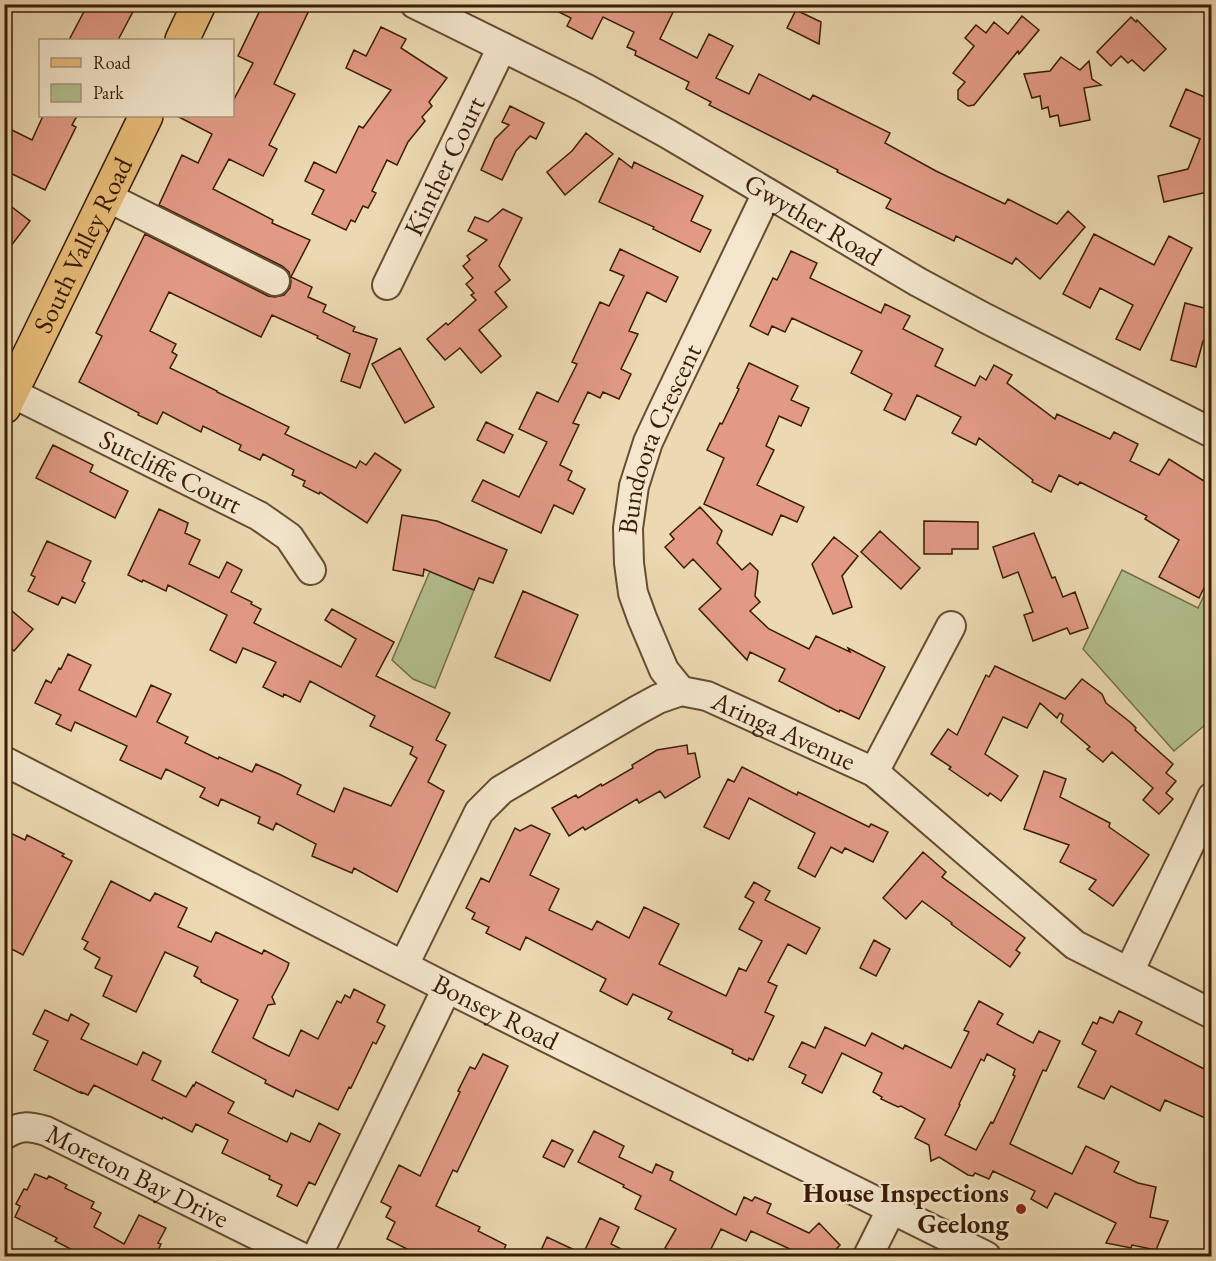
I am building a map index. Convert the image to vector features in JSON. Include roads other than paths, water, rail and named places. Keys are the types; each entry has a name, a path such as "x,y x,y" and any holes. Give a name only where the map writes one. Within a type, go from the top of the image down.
{"main road":[{"path":"182,39 199,4"},
{"name":"South Valley Road","path":"8,400 146,117"}],"street":[{"name":"Gwyther Road","path":"415,4 585,88 647,122 918,282 975,313 1212,433"},
{"name":"Kinther Court","path":"387,285 502,47"},
{"name":"Bundoora Crescent","path":"681,691 664,670 633,593 628,528 634,486 648,442 767,193"},
{"path":"106,197 275,281"},
{"name":"Sutcliffe Court","path":"8,400 259,516 289,537 311,570"},
{"path":"874,772 951,626"},
{"name":"Aringa Avenue","path":"404,965 479,812 501,790 636,711 658,699 681,691 707,696 874,772 1075,945 1212,1014"},
{"name":"Bonsey Road","path":"6,762 447,988 986,1257"},
{"path":"1130,972 1212,797"},
{"path":"317,1257 447,988"},
{"name":"Moreton Bay Drive","path":"4,1135 16,1129 29,1127 46,1131 299,1257"},
{"path":"868,1257 891,1210"}],"place":[{"name":"House Inspections Geelong","path":"1021,1209"}]}
